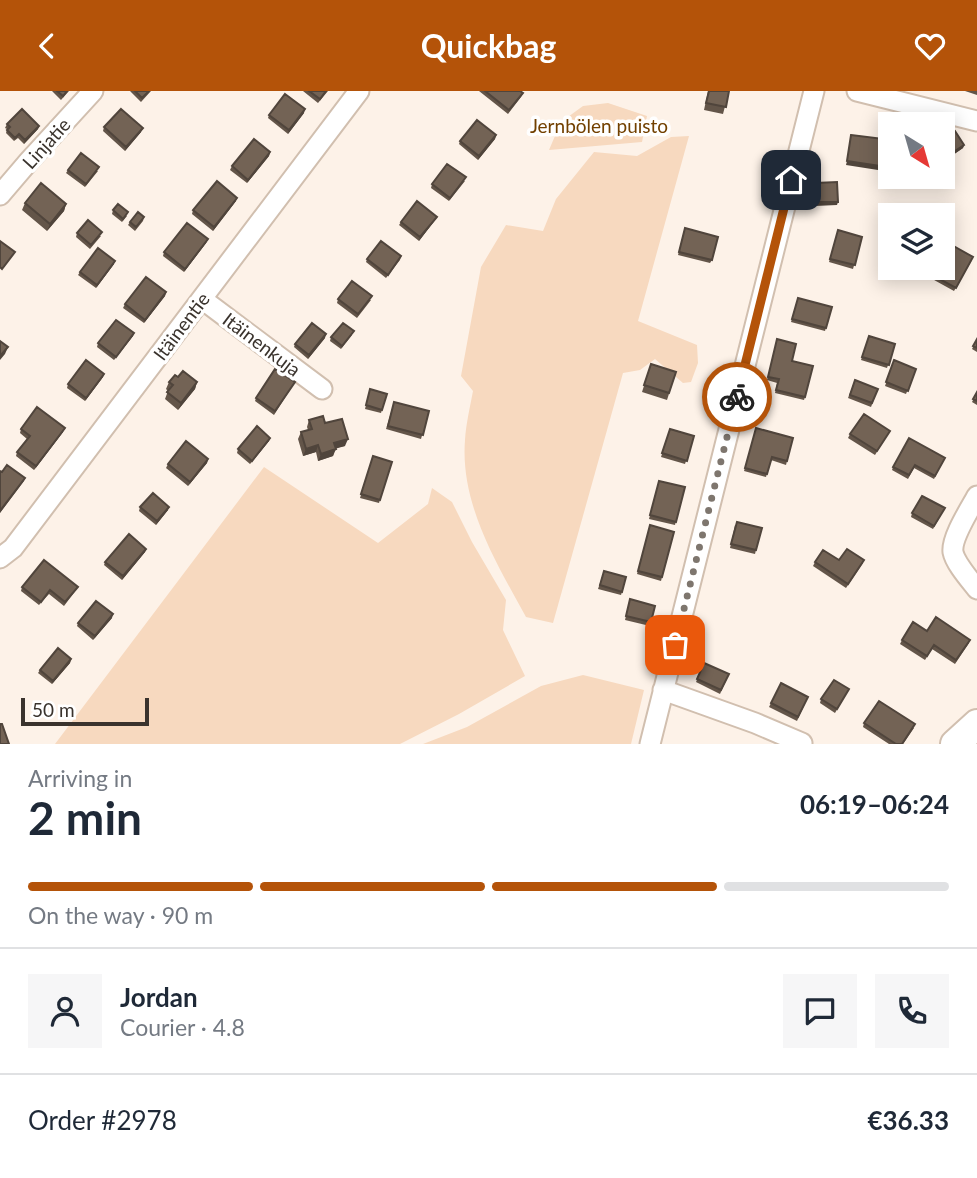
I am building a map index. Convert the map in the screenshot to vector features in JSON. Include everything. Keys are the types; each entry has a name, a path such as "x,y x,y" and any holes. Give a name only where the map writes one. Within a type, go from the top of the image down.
{"street":[{"name":"Linjatie","path":"0,195 93,91"},
{"name":"Itäinentie","path":"0,558 13,548 359,91"},
{"path":"650,744 814,91"},
{"path":"857,91 977,121"},
{"name":"Itäinenkuja","path":"202,299 322,389"},
{"path":"977,496 955,539 953,551 977,589"},
{"path":"663,690 802,743"},
{"path":"955,744 977,724"}],"green space":[{"name":"Jernbölen puisto","path":"608,103 647,116 642,142 549,150 561,122 583,106"},
{"path":"689,136 638,321 697,345 698,363 691,382 683,383 655,359 640,370 623,373 553,623 526,617 482,532 468,487 465,464 466,434 473,391 461,376 481,267 506,225 543,231 556,199 594,152 637,156 671,137"},
{"path":"264,467 378,543 428,504 432,488 452,502 506,600 503,630 525,676 400,744 55,744"},
{"path":"583,675 644,690 631,744 423,744 467,727 541,686"}],"building":[{"path":"135,91 149,91 142,98"},
{"path":"309,91 326,91 320,99"},
{"path":"485,91 520,91 523,93 509,110"},
{"path":"709,91 729,91 726,107 706,103"},
{"path":"285,94 305,109 289,130 269,115"},
{"path":"22,109 39,126 25,140 19,134 15,138 7,130 10,127 7,124"},
{"path":"121,109 143,128 126,147 104,127"},
{"path":"477,120 496,135 479,156 460,141"},
{"path":"956,133 964,145 956,150"},
{"path":"851,135 878,138 878,166 847,161"},
{"path":"254,139 270,152 248,180 232,166"},
{"path":"81,153 99,167 86,184 68,170"},
{"path":"447,164 466,177 450,198 432,184"},
{"path":"217,181 237,198 214,227 193,210"},
{"path":"837,182 838,202 816,202 816,183"},
{"path":"41,183 66,204 50,224 25,203"},
{"path":"417,201 437,217 420,237 401,222"},
{"path":"118,204 128,212 123,219 113,210"},
{"path":"138,212 144,217 136,227 130,222"},
{"path":"88,220 102,232 91,245 77,233"},
{"path":"187,223 208,239 185,269 164,252"},
{"path":"685,228 718,237 712,260 679,252"},
{"path":"838,230 862,237 855,265 830,259"},
{"path":"0,241 15,252 2,269 0,267"},
{"path":"381,241 401,256 388,275 367,259"},
{"path":"955,247 973,257 956,288 941,280 955,280"},
{"path":"98,248 115,261 97,285 80,272"},
{"path":"146,277 166,292 145,320 125,304"},
{"path":"352,281 372,296 358,314 338,299"},
{"path":"798,298 832,307 826,328 792,319"},
{"path":"116,320 134,333 116,357 98,343"},
{"path":"312,323 326,334 309,355 295,344"},
{"path":"343,323 354,331 342,346 331,337"},
{"path":"869,336 895,344 889,365 862,357"},
{"path":"777,339 796,344 792,361 813,366 805,397 776,390 779,379 768,377"},
{"path":"0,341 8,347 0,356"},
{"path":"86,360 104,374 86,398 68,384"},
{"path":"894,360 916,369 908,391 886,382"},
{"path":"651,364 676,372 669,393 644,385"},
{"path":"275,369 295,382 275,411 256,398"},
{"path":"183,371 197,382 181,403 167,392 173,385 169,382"},
{"path":"855,380 878,389 872,403 850,395"},
{"path":"370,389 387,394 382,410 366,405"},
{"path":"394,402 429,411 423,435 388,426"},
{"path":"37,407 65,428 36,466 17,452 30,436 21,429"},
{"path":"864,414 890,431 877,451 850,434"},
{"path":"323,416 325,423 342,419 348,439 334,443 336,449 321,454 318,445 306,449 301,432 312,429 309,420"},
{"path":"257,426 270,438 252,461 238,449"},
{"path":"756,428 793,438 787,461 772,457 767,474 745,468"},
{"path":"670,429 694,436 687,461 662,453"},
{"path":"909,438 945,458 935,476 915,465 909,475 893,467"},
{"path":"186,441 208,459 190,482 168,464"},
{"path":"373,456 392,462 380,500 361,494"},
{"path":"7,465 25,478 0,511 0,471"},
{"path":"659,481 685,487 676,522 650,515"},
{"path":"153,493 169,507 157,521 140,507"},
{"path":"922,496 945,508 934,526 912,513"},
{"path":"737,522 762,528 756,550 731,544"},
{"path":"650,525 674,532 662,577 638,571"},
{"path":"129,534 146,549 123,576 105,562"},
{"path":"847,549 864,560 848,584 815,562 823,550 839,560"},
{"path":"44,560 78,587 65,602 50,590 41,602 22,587"},
{"path":"604,571 626,577 622,592 600,585"},
{"path":"630,599 655,606 651,622 626,616"},
{"path":"96,601 113,614 95,636 78,623"},
{"path":"936,617 970,640 956,660 934,645 927,656 902,640 913,622 927,631"},
{"path":"58,648 71,659 53,681 40,670"},
{"path":"704,663 729,674 721,690 697,679"},
{"path":"834,680 849,689 837,709 821,699"},
{"path":"781,683 808,697 798,717 771,703"},
{"path":"879,701 915,724 902,744 896,744 864,723"},
{"path":"2,724 9,744 0,744"}],"way so far":[{"path":"675,645 737,397"}],"route":[{"path":"737,397 791,180"}]}
